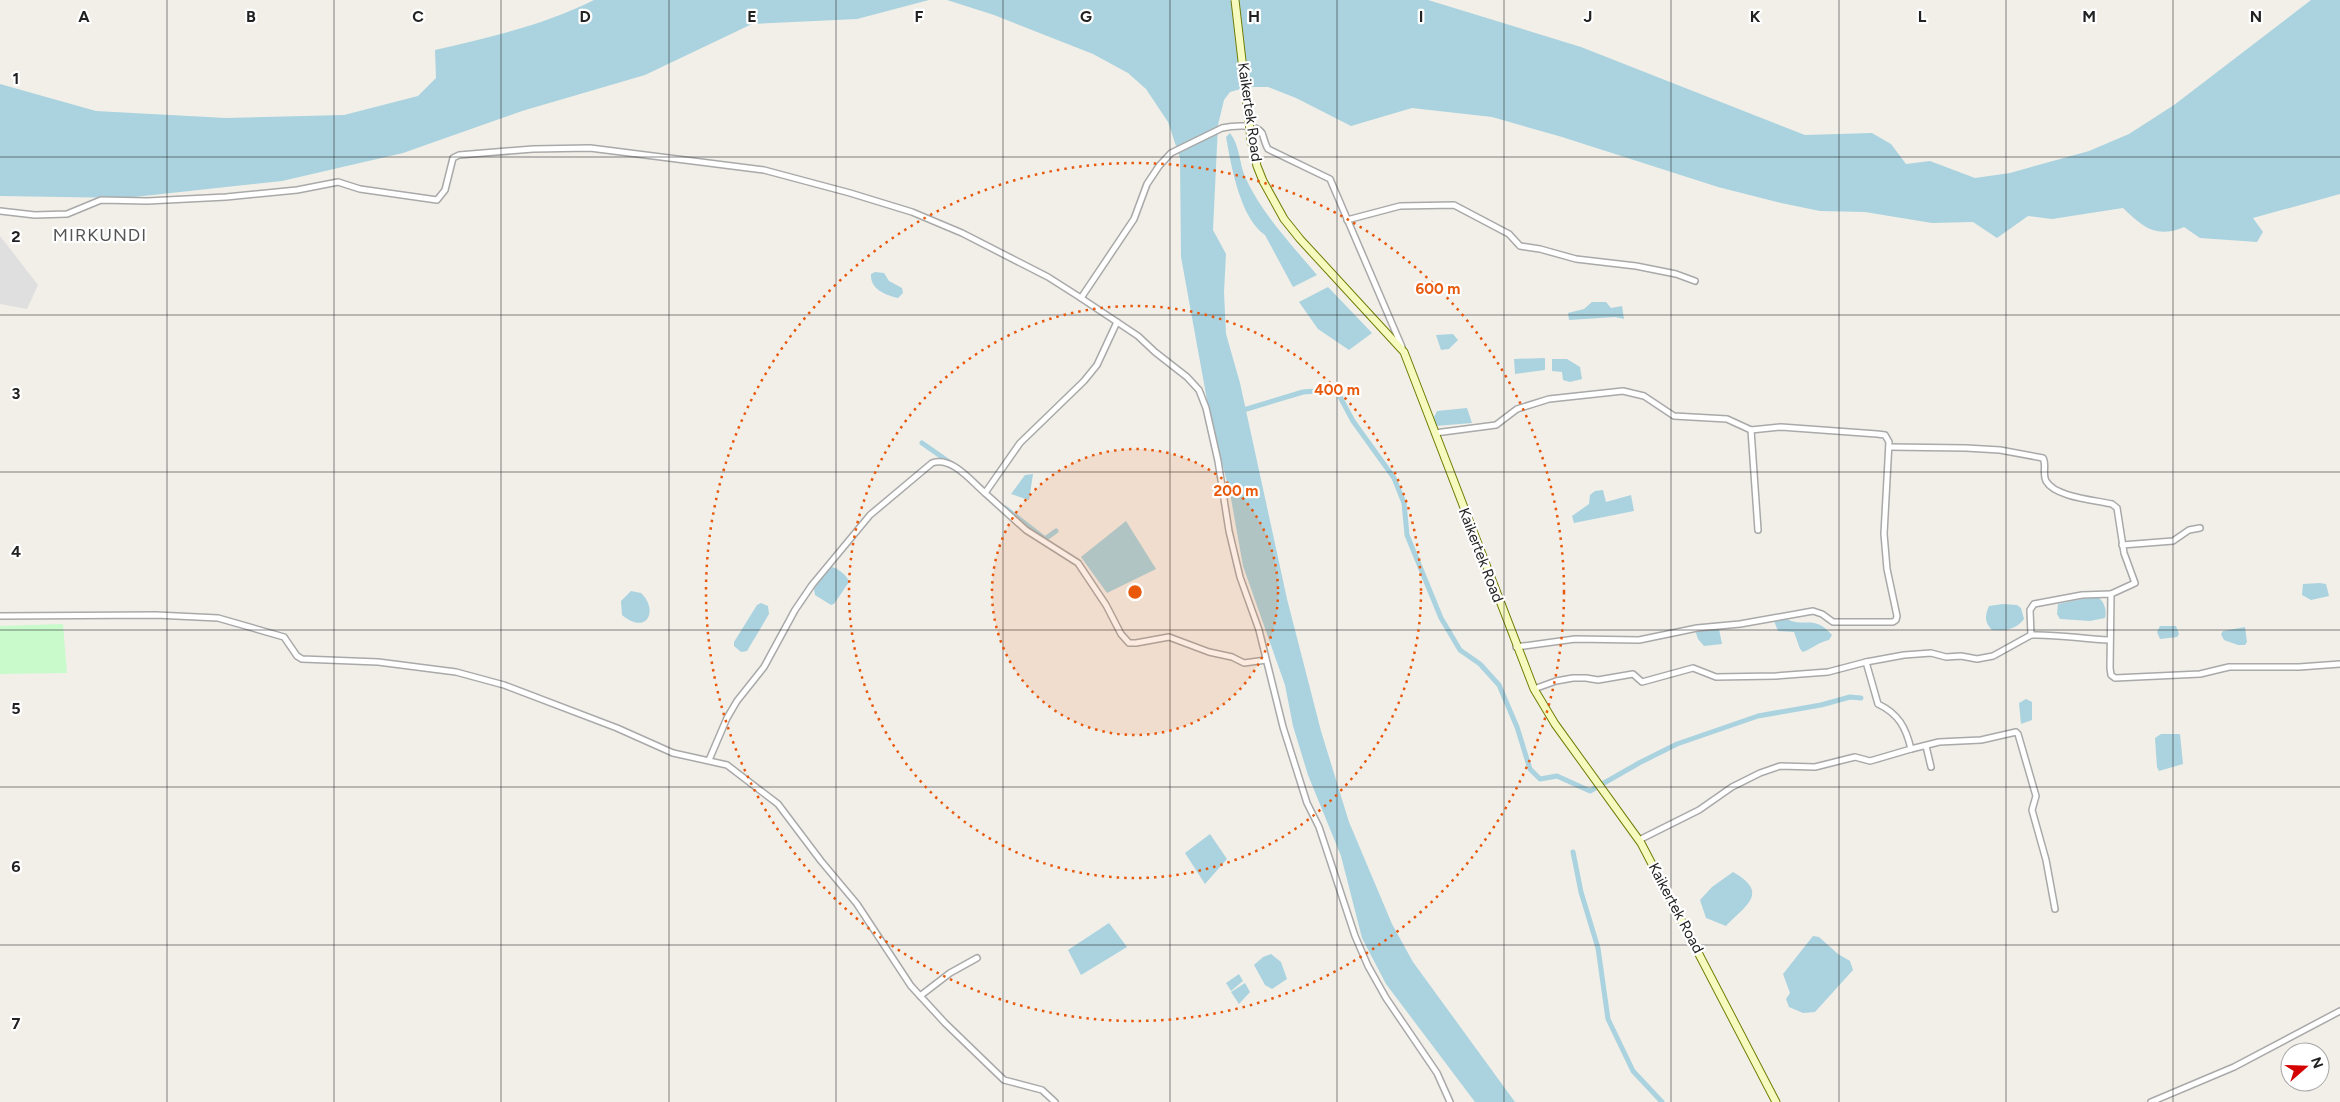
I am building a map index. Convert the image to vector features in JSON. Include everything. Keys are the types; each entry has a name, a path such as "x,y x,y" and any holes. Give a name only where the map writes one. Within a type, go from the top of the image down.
{"main road":[{"name":"Kaikertek Road","path":"1235,0 1251,139 1257,166 1263,181 1284,218 1300,239 1404,352 1516,647 1534,689 1555,724 1639,840 1776,1102"}],"street":[{"path":"1080,298 1134,219 1147,184 1171,153 1222,128 1231,126 1258,129 1262,132 1268,149 1327,176 1332,182 1404,352"},
{"path":"0,211 34,215 66,214 101,200 226,197 297,190 338,182 360,189 437,200 445,190 453,158 458,155 533,148 590,148 764,170 850,193 912,212 962,233 1048,277 1138,336 1155,352 1188,376 1199,390 1206,408 1218,461 1229,531 1240,577 1259,630 1283,727 1306,803 1319,827 1358,945 1386,998 1437,1073 1450,1102"},
{"path":"1348,220 1400,206 1454,205 1509,234 1520,246 1540,249 1576,259 1636,266 1676,274 1695,281"},
{"path":"986,492 1020,443 1084,381 1097,365 1117,322"},
{"path":"1435,433 1496,425 1517,410 1549,399 1623,391 1644,396 1674,416 1727,419 1751,430 1781,427 1877,434 1887,437 1889,447 1884,534 1887,569 1897,616 1896,620 1892,622 1833,622 1822,614 1813,612 1740,624 1697,628 1639,640 1574,639 1516,647"},
{"path":"1751,430 1758,530"},
{"path":"1889,447 1966,448 2039,456 2045,461 2044,476 2047,484 2055,490 2112,504 2117,508 2122,545 2135,583 2111,594 2082,595 2034,604 2030,610 2031,635"},
{"path":"709,760 727,718 737,701 764,667 795,610 812,585 870,514 932,462 936,461 950,464 986,492 1026,530 1078,563 1106,605 1121,634 1129,643 1169,637 1209,652 1232,657 1244,663 1266,660"},
{"path":"2122,545 2173,541 2190,530 2200,528"},
{"path":"2111,594 2109,640 2111,675 2115,678 2200,674 2229,667 2299,667 2340,664"},
{"path":"0,616 156,615 218,618 284,637 297,656 302,659 378,662 456,672 504,685 618,728 673,753 727,764 778,804 821,861 857,904 911,986 920,996 1004,1080 1042,1090 1055,1102"},
{"path":"1534,689 1556,681 1573,678 1598,680 1633,674 1642,682 1694,668 1716,677 1776,676 1828,672 1904,655 1931,653 1946,657 1961,656 1977,659 1993,656 2031,635 2056,634 2109,640"},
{"path":"1866,662 1878,704 1890,710 1903,725 1911,749"},
{"path":"1639,840 1699,810 1732,787 1760,772 1780,766 1815,767 1855,757 1870,761 1948,741 1981,740 2016,732 2036,796 2032,810 2046,860 2055,909"},
{"path":"1926,746 1931,768"},
{"path":"920,996 950,973 977,958"},
{"path":"2151,1102 2234,1067 2340,1011"}],"shaded area":[{"path":"0,236 38,285 27,309 0,304"}],"green space":[{"path":"63,624 67,673 0,674 0,626"}],"water":[{"path":"594,0 929,0 857,19 752,24 645,75 522,111 403,153 282,181 125,198 0,196 0,84 96,111 226,118 344,115 418,96 436,78 435,50 536,24"},
{"path":"947,0 1428,0 1581,47 1805,135 1872,133 1891,144 1906,164 1930,161 1975,178 2010,173 2089,151 2129,134 2174,105 2311,0 2340,0 2340,194 2253,218 2263,232 2257,242 2200,238 2184,227 2165,232 2150,229 2137,221 2123,208 2052,219 2028,216 1997,238 1973,222 1932,223 1865,212 1820,211 1781,203 1718,187 1562,137 1492,117 1412,108 1351,126 1296,98 1268,87 1249,87 1230,92 1224,100 1218,125 1213,230 1226,254 1224,292 1226,334 1240,383 1287,599 1321,731 1349,822 1392,924 1413,962 1515,1102 1475,1102 1386,984 1362,938 1341,856 1308,775 1293,726 1285,685 1243,566 1230,493 1211,422 1181,257 1180,158 1168,122 1146,89 1128,73 1093,54 994,15"},
{"path":"1230,133 1236,143 1245,177 1252,191 1278,228 1317,275 1293,287 1265,235 1256,227 1249,216 1238,190 1231,162 1226,137"},
{"path":"875,272 884,273 889,281 902,288 903,293 898,298 879,290 871,279 871,274"},
{"path":"1328,287 1372,333 1349,350 1318,329 1299,302"},
{"path":"1592,302 1606,302 1611,308 1622,306 1624,319 1615,317 1569,320 1568,313 1584,309"},
{"path":"1453,334 1458,340 1449,349 1441,350 1436,335"},
{"path":"1545,358 1545,370 1515,374 1514,359"},
{"path":"1552,359 1567,359 1580,367 1582,379 1570,382 1563,380 1562,372 1552,371"},
{"path":"1467,408 1472,423 1435,426 1434,417 1437,411"},
{"path":"1033,474 1029,500 1011,494 1025,475"},
{"path":"1603,490 1606,502 1631,495 1634,511 1574,523 1572,516 1589,504 1590,495 1595,491"},
{"path":"1126,521 1156,569 1107,593 1081,557"},
{"path":"830,567 836,568 849,582 834,604 831,605 815,595 814,589"},
{"path":"2303,584 2326,584 2329,596 2311,600 2302,595"},
{"path":"631,591 641,593 649,607 648,618 644,622 631,621 622,615 621,601"},
{"path":"2096,596 2104,606 2105,618 2090,621 2060,619 2057,614 2058,604"},
{"path":"761,603 768,606 769,614 747,651 741,652 734,646 734,642 757,605"},
{"path":"2017,605 2021,608 2024,619 2017,626 2010,629 1992,630 1986,618 1989,606"},
{"path":"1787,619 1815,623 1832,635 1829,640 1803,652 1800,649 1794,632 1778,631 1774,621"},
{"path":"2160,626 2176,626 2179,634 2177,637 2160,639 2157,632"},
{"path":"2245,627 2247,642 2245,645 2238,645 2224,640 2221,634 2223,631"},
{"path":"1719,629 1722,644 1704,646 1696,633 1697,630"},
{"path":"2026,699 2032,702 2032,720 2021,724 2019,703"},
{"path":"2161,734 2180,734 2183,764 2159,771 2157,767 2155,738"},
{"path":"1210,834 1227,859 1205,884 1185,853"},
{"path":"1733,872 1744,879 1750,886 1752,893 1747,905 1726,926 1706,918 1700,900 1712,887"},
{"path":"1109,923 1127,947 1081,975 1068,950"},
{"path":"1813,936 1819,937 1838,954 1850,961 1853,970 1815,1012 1803,1013 1789,1007 1786,999 1790,993 1783,974"},
{"path":"1271,954 1281,962 1287,979 1272,989 1265,985 1254,965 1263,957"},
{"path":"1239,974 1243,981 1231,991 1226,983"},
{"path":"1245,983 1250,992 1239,1004 1231,992"}],"waterway":[{"path":"1240,411 1303,392 1329,390 1339,395 1353,421 1394,478 1404,503 1407,535 1441,618 1460,650 1480,664 1499,685 1517,727 1530,769 1540,779 1557,776 1590,791 1677,744 1758,716 1821,705 1850,697 1861,698"},
{"path":"922,443 952,464"},
{"path":"1005,508 1045,539 1056,531"},
{"path":"1573,852 1581,892 1598,948 1608,1019 1633,1071 1662,1102"}],"district":[{"name":"MIRKUNDI","path":"100,235"}]}
